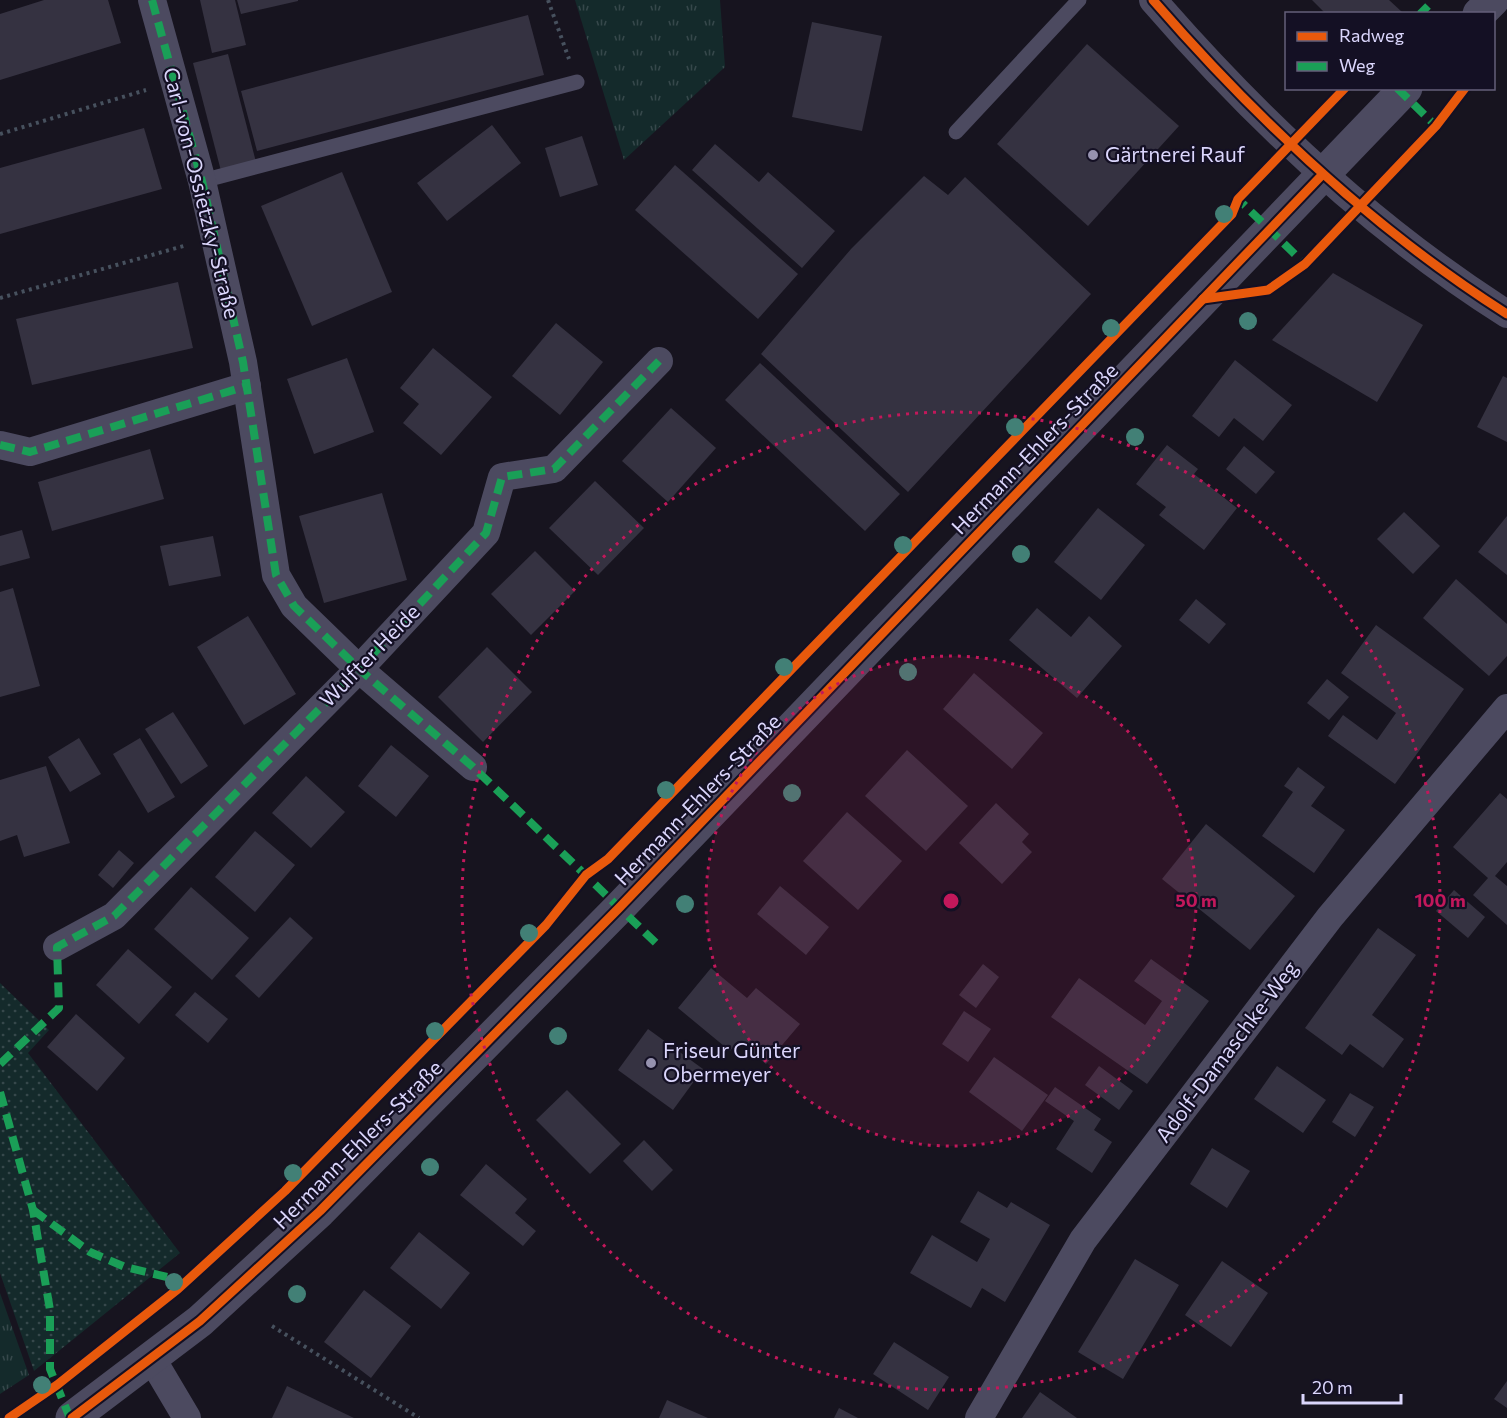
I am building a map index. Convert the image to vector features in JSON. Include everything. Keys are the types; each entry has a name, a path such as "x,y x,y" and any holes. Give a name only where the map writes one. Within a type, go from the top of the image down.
{"street":[{"name":"Carl-von-Ossietzky-Straße","path":"152,0 202,181 247,386 276,575 294,606 359,669 473,767"},
{"path":"1154,0 1281,136 1322,175 1464,286 1507,314"},
{"path":"1481,12 1493,0"},
{"name":"Hermann-Ehlers-Straße","path":"72,1418 200,1321 320,1211 619,909 1404,90"},
{"name":"Wulfter Heide","path":"57,947 114,916 359,669 486,533 502,477 554,469 659,361"},
{"path":"0,445 30,452 247,386"},
{"name":"Adolf-Damaschke-Weg","path":"979,1418 1083,1240 1330,916 1507,708"},
{"path":"152,1359 187,1418"}],"lane":[{"path":"956,132 1079,0"},
{"path":"202,181 577,82"}],"path":[{"path":"548,0 577,82"},
{"path":"0,134 173,82"},
{"path":"0,298 213,237"},
{"path":"272,1326 419,1418"}],"green space":[{"path":"575,0 720,0 725,67 624,160"},
{"path":"0,983 49,1030 28,1053 180,1253 34,1371 0,1273"},
{"path":"0,1293 29,1375 0,1394"}],"building":[{"path":"44,0 108,0 121,43 0,80 0,14"},
{"path":"200,0 235,0 246,45 212,53"},
{"path":"237,0 298,0 298,1 241,14"},
{"path":"1312,0 1389,0 1402,12 1324,12"},
{"path":"528,15 544,75 257,151 241,91"},
{"path":"812,22 882,36 862,131 792,117"},
{"path":"1087,44 1179,126 1088,226 997,144"},
{"path":"228,54 256,162 221,171 193,63"},
{"path":"492,125 521,163 447,221 417,183"},
{"path":"144,128 162,189 0,234 0,168"},
{"path":"582,136 598,185 560,197 545,148"},
{"path":"715,144 759,182 768,172 835,231 802,268 692,170"},
{"path":"675,165 798,274 758,319 635,210"},
{"path":"342,172 392,292 312,326 261,206"},
{"path":"924,176 948,195 965,177 1091,294 908,492 761,354 851,249"},
{"path":"1333,273 1423,325 1377,402 1272,340"},
{"path":"178,282 193,348 32,385 16,319"},
{"path":"556,323 603,362 560,415 512,376"},
{"path":"433,348 492,397 441,455 403,423 419,404 400,388"},
{"path":"347,358 374,432 314,454 287,379"},
{"path":"1235,360 1292,405 1263,441 1234,418 1219,437 1192,416"},
{"path":"760,363 900,494 865,531 725,400"},
{"path":"1503,376 1507,378 1507,442 1477,427"},
{"path":"671,408 716,448 668,502 622,461"},
{"path":"1167,445 1198,469 1194,474 1237,508 1204,550 1159,515 1166,507 1136,484"},
{"path":"1244,446 1275,472 1256,494 1226,469"},
{"path":"150,449 164,499 52,531 38,482"},
{"path":"595,481 644,528 598,575 549,528"},
{"path":"382,493 407,580 324,603 299,516"},
{"path":"1098,508 1145,545 1101,600 1054,562"},
{"path":"1404,512 1440,546 1413,574 1377,539"},
{"path":"1507,516 1507,575 1478,552"},
{"path":"22,530 30,558 0,566 0,536"},
{"path":"213,536 221,576 169,586 160,546"},
{"path":"535,551 575,591 531,635 491,594"},
{"path":"1456,579 1507,624 1507,656 1489,676 1423,618"},
{"path":"13,588 40,686 0,697 0,592"},
{"path":"1196,599 1226,624 1209,644 1179,620"},
{"path":"1037,608 1071,637 1089,616 1122,646 1077,698 1009,640"},
{"path":"248,616 296,694 244,725 197,647"},
{"path":"1376,625 1464,689 1395,784 1328,736 1343,715 1377,740 1396,713 1341,673"},
{"path":"487,647 532,692 483,742 438,697"},
{"path":"974,673 1043,733 1012,769 943,709"},
{"path":"1327,679 1349,697 1329,720 1307,703"},
{"path":"173,712 208,766 181,784 145,729"},
{"path":"79,738 101,774 70,792 48,757"},
{"path":"140,738 175,797 148,813 113,754"},
{"path":"391,745 429,776 396,817 358,786"},
{"path":"907,750 968,806 926,851 865,796"},
{"path":"46,766 70,843 24,857 17,835 0,841 0,780"},
{"path":"1298,767 1325,787 1311,806 1345,830 1314,873 1262,836 1293,792 1284,786"},
{"path":"306,776 345,812 311,848 272,813"},
{"path":"1500,793 1507,799 1507,862 1495,876 1507,886 1507,925 1473,895 1488,878 1453,847"},
{"path":"996,803 1029,834 1022,842 1032,852 1002,884 959,843"},
{"path":"847,812 902,861 858,910 803,861"},
{"path":"1206,824 1295,896 1250,950 1162,879"},
{"path":"255,831 295,865 255,912 215,877"},
{"path":"119,850 134,863 113,888 98,875"},
{"path":"780,886 829,927 806,955 757,914"},
{"path":"191,887 249,938 212,980 154,929"},
{"path":"1454,890 1485,917 1468,938 1436,911"},
{"path":"290,917 313,938 259,998 235,976"},
{"path":"1378,928 1416,955 1372,1015 1404,1039 1383,1068 1350,1044 1342,1055 1305,1028"},
{"path":"128,949 172,987 139,1024 96,985"},
{"path":"1151,959 1209,1001 1147,1084 1051,1017 1079,978 1145,1025 1162,1001 1134,981"},
{"path":"983,964 999,977 976,1008 959,995"},
{"path":"711,968 747,998 756,988 800,1024 766,1064 738,1041 730,1051 678,1008"},
{"path":"195,992 228,1019 208,1043 175,1015"},
{"path":"964,1011 991,1029 968,1062 942,1044"},
{"path":"76,1014 125,1058 97,1091 47,1047"},
{"path":"648,1029 703,1069 673,1110 618,1070"},
{"path":"994,1057 1048,1095 1022,1131 969,1092"},
{"path":"1099,1066 1133,1091 1119,1110 1085,1085"},
{"path":"1277,1066 1326,1100 1303,1133 1254,1099"},
{"path":"1055,1087 1101,1119 1094,1130 1112,1142 1092,1173 1056,1149 1074,1121 1045,1101"},
{"path":"567,1090 621,1144 590,1174 536,1120"},
{"path":"1350,1093 1374,1107 1355,1137 1332,1122"},
{"path":"644,1140 673,1170 652,1191 623,1161"},
{"path":"1212,1148 1250,1171 1227,1208 1190,1184"},
{"path":"486,1164 527,1199 515,1213 536,1231 523,1246 460,1195"},
{"path":"978,1191 1007,1208 1011,1202 1050,1225 1005,1302 982,1288 971,1308 910,1273 932,1235 977,1262 990,1239 960,1222"},
{"path":"419,1232 470,1273 441,1309 390,1268"},
{"path":"1135,1259 1179,1285 1123,1379 1078,1352"},
{"path":"1222,1261 1268,1293 1231,1347 1185,1315"},
{"path":"364,1290 411,1326 371,1378 324,1342"},
{"path":"894,1342 949,1377 928,1410 873,1374"},
{"path":"1507,1381 1507,1408 1494,1399"},
{"path":"287,1386 354,1418 272,1418"},
{"path":"1040,1392 1077,1418 1022,1418"},
{"path":"667,1400 708,1418 659,1418"},
{"path":"839,1408 858,1418 834,1418"}],"marked path":[{"path":"152,0 202,181 243,362 276,575 294,606 359,669 473,767 657,944"},
{"path":"1422,12 1428,6"},
{"path":"1399,90 1436,126 1434,128"},
{"path":"1241,195 1238,199 1305,264 1308,261"},
{"path":"0,1064 59,1008 57,947 114,916 359,669 486,533 502,477 554,469 659,361"},
{"path":"0,445 30,452 247,386"},
{"path":"0,1092 33,1210 50,1310 50,1369 70,1418"},
{"path":"33,1210 90,1252 125,1267 167,1277"}],"cycle path":[{"path":"1153,0 1233,88 1319,170 1410,246 1507,314"},
{"path":"9,1418 57,1385 178,1289 285,1191 546,925 586,875 608,859 1232,214 1238,199 1343,90"},
{"path":"1203,299 1268,290 1305,264 1436,126 1463,90"},
{"path":"72,1418 200,1321 320,1211 619,908 1322,175"}],"place":[{"name":"Gärtnerei Rauf","path":"1093,155"},
{"name":"Friseur Günter Obermeyer","path":"651,1063"}]}
